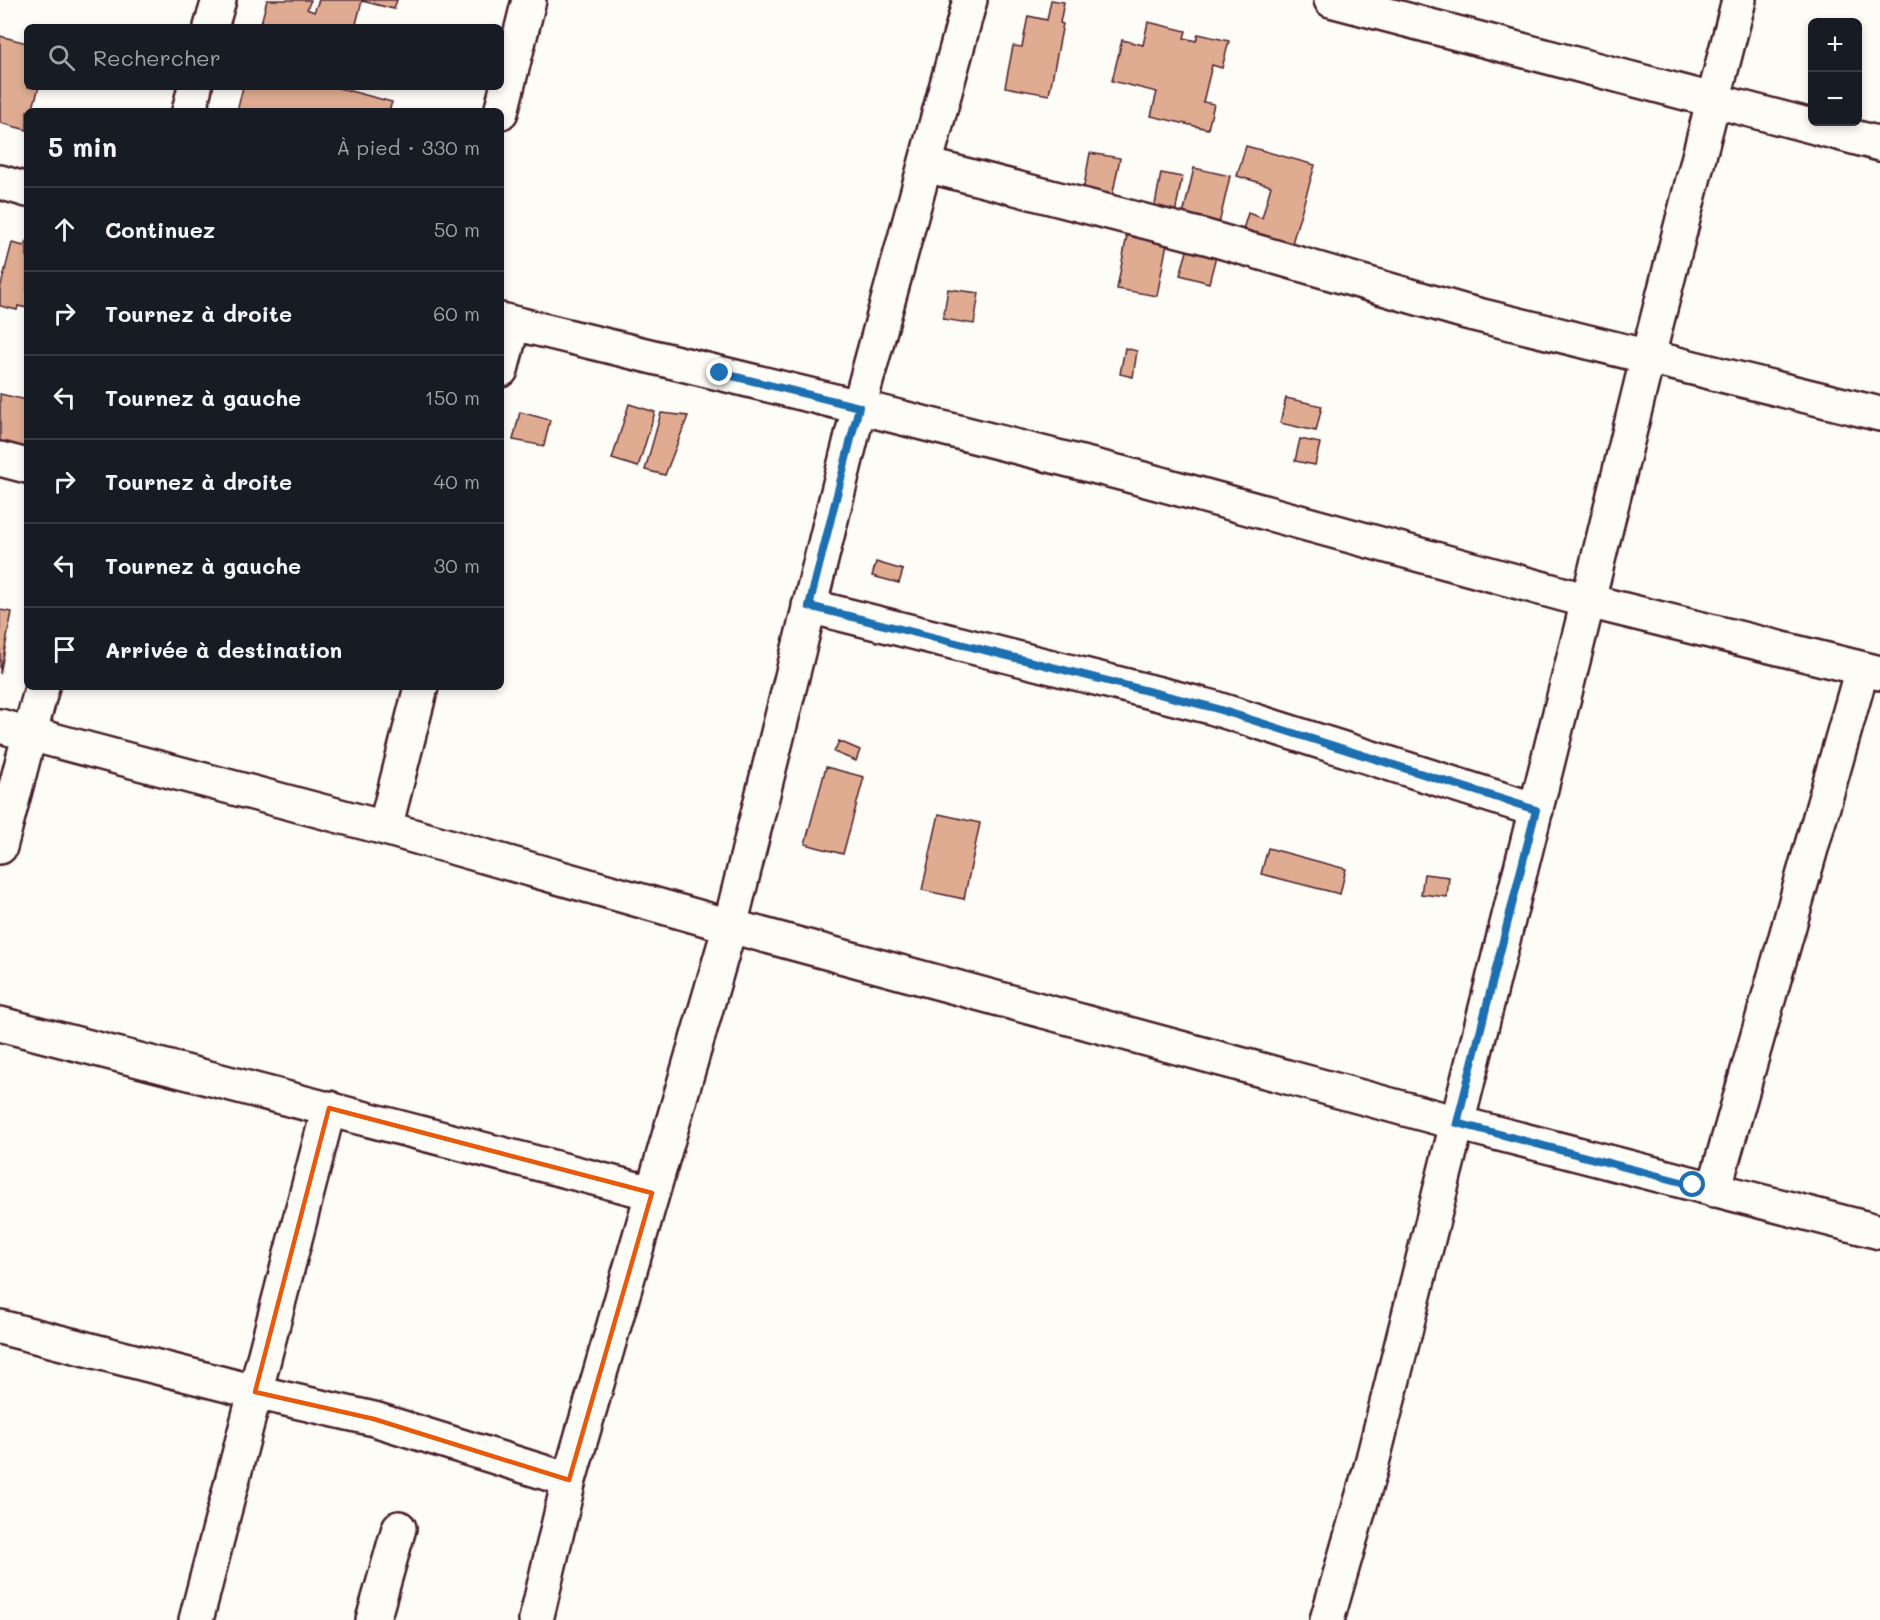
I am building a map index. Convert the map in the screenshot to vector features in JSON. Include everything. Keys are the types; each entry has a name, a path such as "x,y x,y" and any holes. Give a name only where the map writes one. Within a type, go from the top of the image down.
{"street":[{"path":"213,24 219,0"},
{"path":"502,108 529,0"},
{"path":"536,1620 569,1480 730,926 859,407 970,0"},
{"path":"1331,0 1880,144"},
{"path":"1328,1620 1371,1467 1739,0"},
{"path":"190,108 194,90"},
{"path":"926,165 1206,237 1466,312 1880,414"},
{"path":"0,182 24,189"},
{"path":"504,346 507,321 1132,476 1588,601 1871,671 1714,1190"},
{"path":"0,459 24,465"},
{"path":"809,606 1211,707 1536,810"},
{"path":"0,847 15,730 40,690"},
{"path":"386,828 420,690"},
{"path":"15,730 386,828 730,926 1457,1123 1880,1232"},
{"path":"0,1024 652,1193"},
{"path":"196,1620 328,1108"},
{"path":"0,1327 255,1392 374,1419 569,1480"},
{"path":"373,1620 399,1528"}],"highlighted area":[{"path":"329,1108 652,1193 569,1480 374,1419 255,1392"}],"building":[{"path":"267,0 311,0 307,9 314,12 319,0 397,0 394,9 362,1 356,24 261,24"},
{"path":"1051,0 1064,2 1060,23 1063,24 1049,95 1005,87 1013,46 1022,47 1028,16 1047,20"},
{"path":"1148,22 1186,31 1184,38 1196,41 1198,34 1229,41 1222,68 1212,65 1203,102 1214,104 1208,129 1151,116 1157,92 1112,81 1122,40 1143,45"},
{"path":"0,36 24,42 24,90 38,90 33,108 24,108 24,129 0,123"},
{"path":"242,90 346,90 392,102 390,108 238,108"},
{"path":"1246,146 1315,165 1290,250 1241,236 1248,213 1262,218 1271,186 1237,176"},
{"path":"1090,153 1120,158 1112,197 1083,191"},
{"path":"1194,168 1230,176 1219,224 1183,215"},
{"path":"1161,173 1182,177 1175,214 1154,210"},
{"path":"1127,235 1167,243 1157,296 1117,289"},
{"path":"12,243 24,246 24,307 18,306 17,310 0,306 0,289"},
{"path":"1188,248 1216,256 1209,283 1180,275"},
{"path":"948,289 979,293 974,324 943,319"},
{"path":"1125,348 1137,351 1133,377 1120,374"},
{"path":"0,394 24,399 24,454 0,450"},
{"path":"1286,398 1322,406 1316,431 1280,423"},
{"path":"629,404 655,412 638,467 612,459"},
{"path":"520,412 550,420 544,446 513,440"},
{"path":"661,413 688,416 665,475 645,470"},
{"path":"1300,439 1320,443 1315,465 1295,461"},
{"path":"876,562 903,570 899,583 872,576"},
{"path":"0,610 12,612 0,674"},
{"path":"839,741 860,750 856,761 834,752"},
{"path":"826,767 864,777 843,854 805,844"},
{"path":"939,814 980,823 964,899 922,890"},
{"path":"1268,848 1346,869 1340,894 1261,874"},
{"path":"1424,874 1449,877 1447,897 1421,894"}],"route":[{"path":"720,373 859,407 809,606 1211,707 1536,810 1457,1123 1693,1185"}]}
